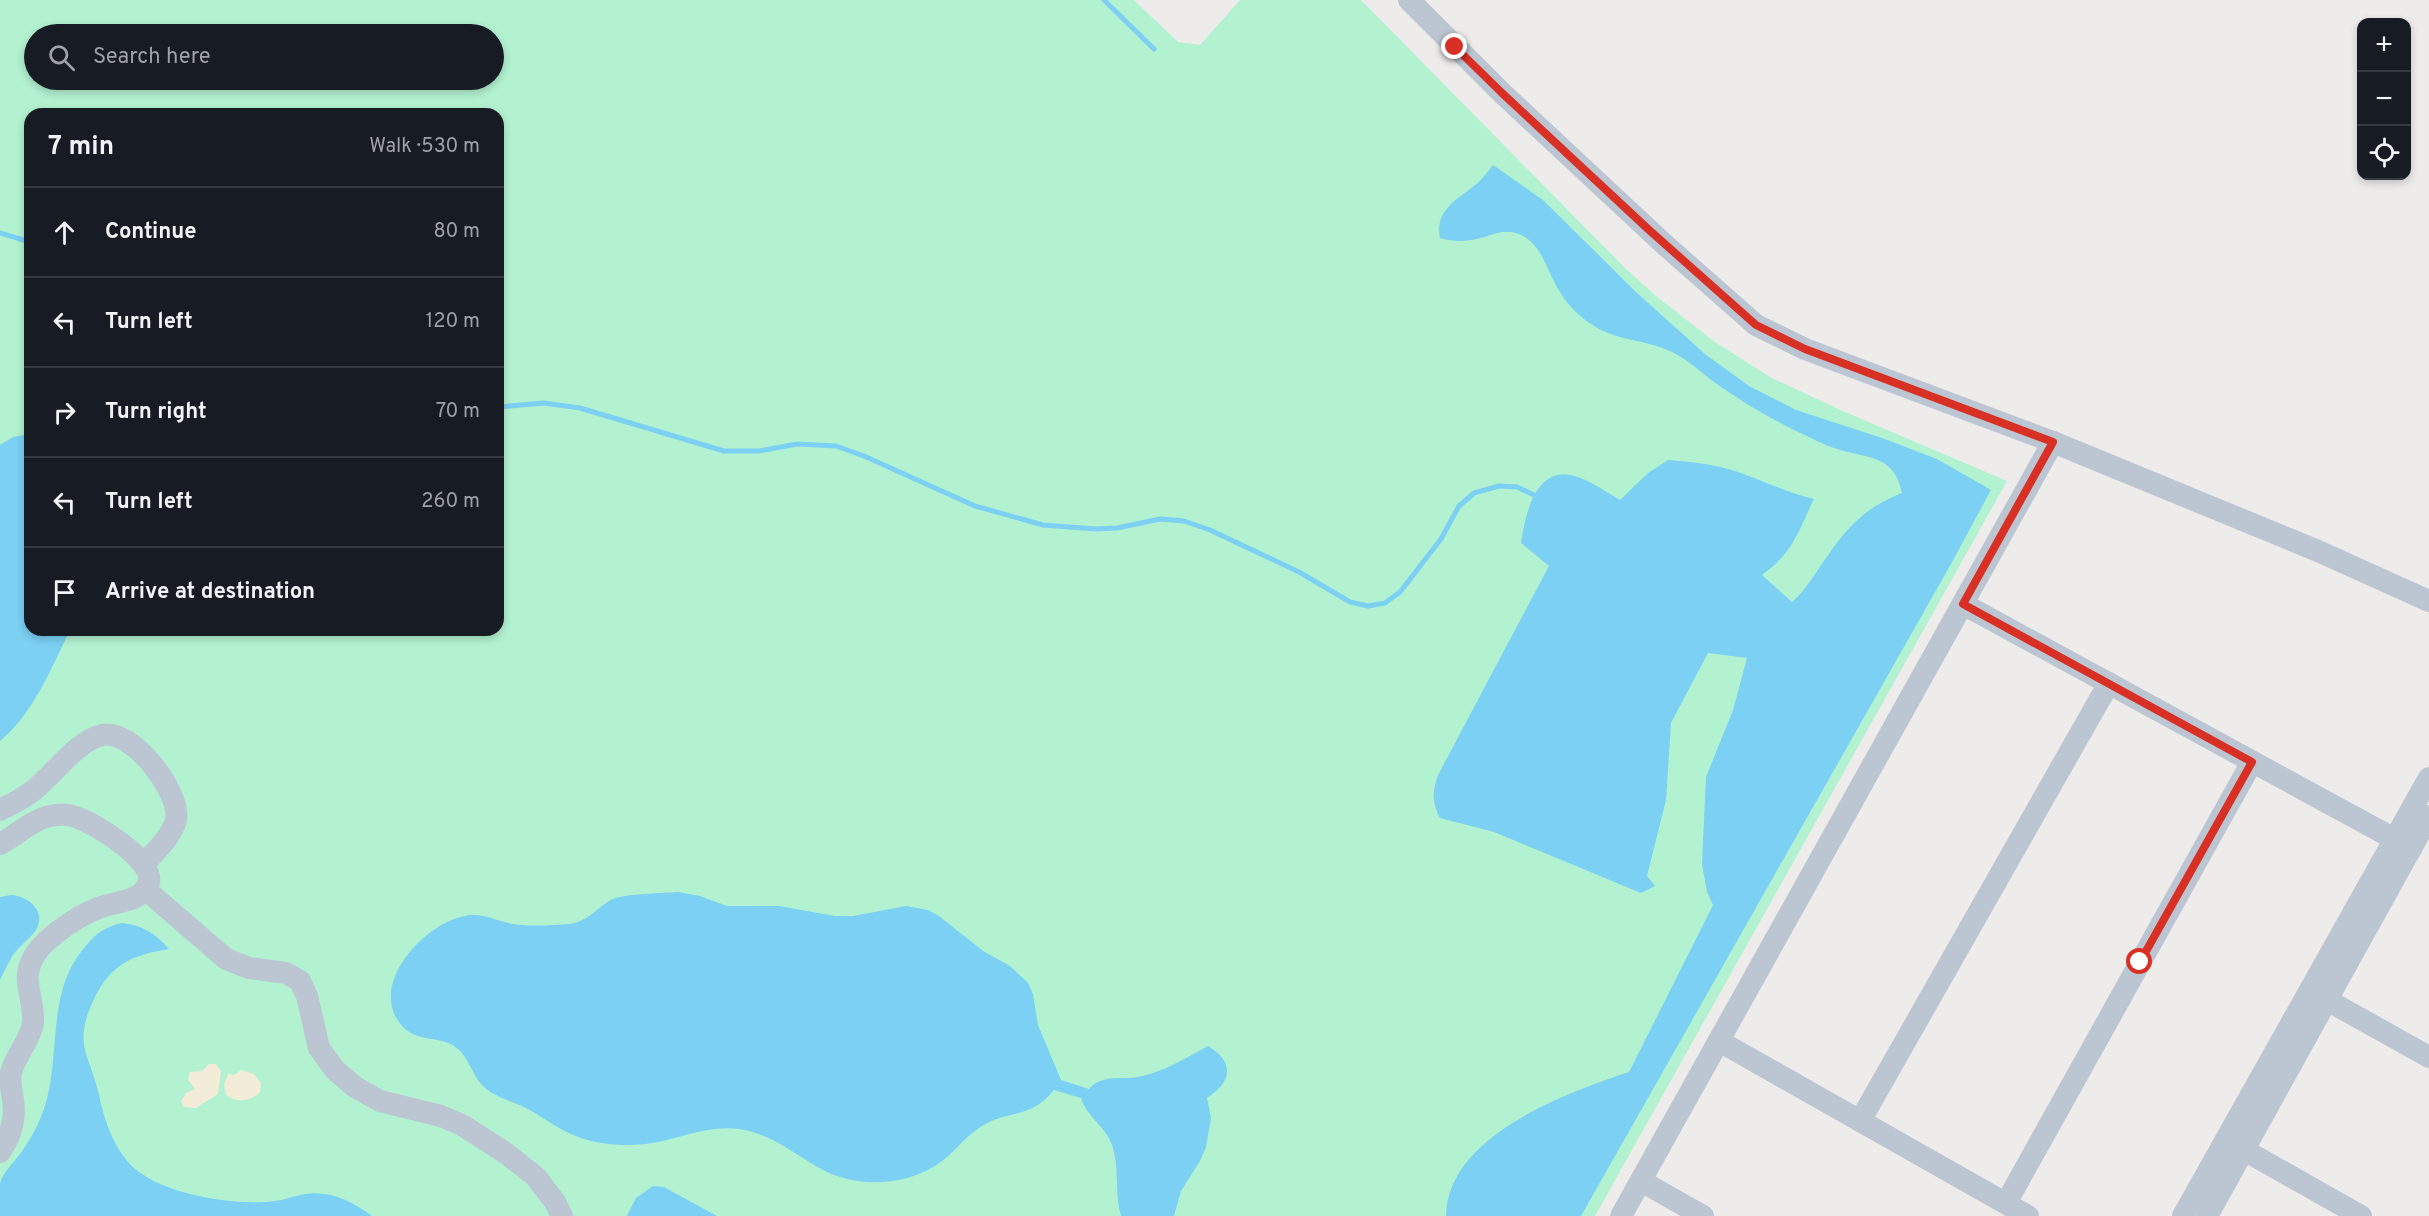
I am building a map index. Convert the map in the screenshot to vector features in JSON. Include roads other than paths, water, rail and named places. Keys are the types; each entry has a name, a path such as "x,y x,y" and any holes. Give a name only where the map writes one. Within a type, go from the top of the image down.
{"street":[{"path":"1409,0 1502,93 1664,244 1756,325 1805,349 2053,442 2318,551 2429,601"},
{"path":"1621,1216 2053,442"},
{"path":"1963,604 2403,844"},
{"path":"1860,1121 2109,683"},
{"path":"0,810 32,792 88,740 108,734 125,738 141,752 159,774 172,795 176,810 172,829 144,864"},
{"path":"2006,1203 2252,762"},
{"path":"2183,1216 2235,1145 2327,1000 2403,844 2429,778"},
{"path":"32,792 50,816"},
{"path":"0,844 50,816 68,815 89,823 124,846 144,864 149,876 145,889 134,897 105,905 86,914 55,934 34,956 28,972 33,999 33,1024 26,1045 10,1075 13,1123 0,1152"},
{"path":"2207,1216 2235,1145 2403,844 2429,816"},
{"path":"145,889 226,959 249,968 286,973 300,981 307,996 319,1047 335,1071 355,1087 381,1101 441,1116 462,1125 507,1154 536,1177 555,1202 562,1216"},
{"path":"2327,1000 2429,1057"},
{"path":"1719,1041 2028,1216"},
{"path":"2235,1145 2361,1216"},
{"path":"1641,1181 1703,1216"}],"water":[{"path":"1493,165 1543,200 1637,293 1705,354 1749,386 1796,410 1937,459 1991,490 1581,1216 1446,1216 1452,1188 1466,1163 1488,1141 1514,1122 1544,1106 1574,1092 1629,1072 1713,905 1707,892 1702,864 1706,777 1733,710 1747,658 1708,653 1671,723 1666,800 1647,876 1655,886 1641,893 1494,832 1440,818 1434,797 1438,775 1549,566 1521,543 1525,520 1534,495 1550,478 1561,475 1586,480 1620,500 1648,473 1668,460 1729,469 1794,494 1814,499 1788,550 1762,575 1792,602 1850,527 1868,511 1902,493 1898,481 1887,465 1818,442 1777,421 1717,385 1686,360 1672,352 1608,333 1588,322 1563,296 1534,245 1519,234 1501,232 1463,241 1440,238 1440,222 1446,209 1476,184"},
{"path":"24,435 24,636 67,636 32,704 12,730 0,741 0,445 13,437"},
{"path":"678,892 700,896 727,906 779,906 835,916 853,916 906,906 928,910 983,951 1010,966 1028,983 1033,994 1038,1025 1061,1080 1089,1089 1105,1079 1138,1077 1156,1072 1208,1046 1223,1059 1227,1072 1222,1085 1207,1098 1211,1118 1206,1147 1181,1191 1174,1216 1121,1216 1116,1163 1109,1138 1087,1111 1081,1098 1054,1090 1036,1106 982,1126 941,1162 922,1173 894,1181 865,1182 837,1176 763,1135 739,1129 718,1128 639,1145 609,1144 581,1138 522,1106 492,1093 479,1081 459,1050 448,1043 409,1032 393,1011 391,993 396,974 406,957 420,941 454,919 477,915 520,925 570,924 588,917 607,902 618,897"},
{"path":"11,895 24,898 34,906 39,923 34,933 13,955 0,980 0,897"},
{"path":"122,923 148,931 169,949 133,958 115,969 94,999 84,1028 85,1049 106,1122 117,1147 128,1162 155,1182 192,1194 248,1202 273,1201 310,1194 329,1195 347,1201 372,1216 0,1216 1,1180 29,1140 44,1109 64,984 72,965 89,942 101,931"},
{"path":"653,1186 664,1187 717,1216 627,1216 636,1198"}],"waterway":[{"path":"1104,0 1154,49"},
{"path":"0,233 24,240"},
{"path":"504,406 544,403 580,408 724,451 759,451 797,444 836,446 864,456 975,506 1043,525 1096,529 1117,528 1160,519 1184,521 1210,530 1299,572 1350,602 1368,606 1385,603 1400,592 1441,539 1459,506 1474,493 1499,486 1517,487 1534,495"}]}
